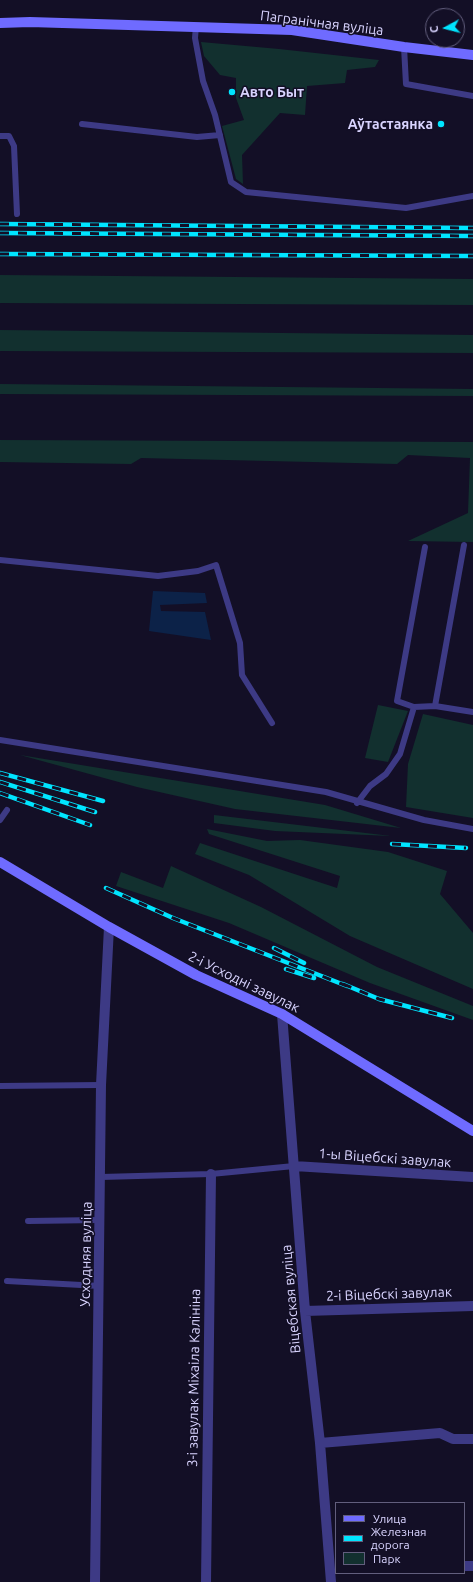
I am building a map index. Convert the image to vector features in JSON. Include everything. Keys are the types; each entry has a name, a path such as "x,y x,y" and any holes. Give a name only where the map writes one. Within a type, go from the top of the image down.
{"street":[{"name":"Пагранічная вуліца","path":"0,23 30,22 292,30 404,47 473,55"},
{"name":"2-і Усходні завулак","path":"0,862 109,927 196,975 282,1014 473,1131"},
{"name":"Усходняя вуліца","path":"95,1582 100,1286 101,1085 109,927"},
{"name":"Віцебская вуліца","path":"282,1014 305,1311 333,1567 331,1582"},
{"name":"1-ы Віцебскі завулак","path":"294,1166 473,1177"},
{"name":"3-і завулак Міхаіла Калініна","path":"206,1582 210,1174"},
{"name":"2-і Віцебскі завулак","path":"305,1311 473,1306"},
{"path":"320,1443 440,1433 453,1439 473,1439"}],"lane":[{"path":"196,26 195,38 203,81 215,115 231,182 246,192 406,208 473,196"},
{"path":"404,47 406,84 473,96"},
{"path":"82,124 197,136 220,135"},
{"path":"0,136 9,136 14,146 17,214"},
{"path":"435,706 464,545"},
{"path":"425,547 397,701 414,707 435,706 473,712"},
{"path":"0,560 158,576 198,571 216,565 240,643 242,675 272,723"},
{"path":"358,803 370,786 386,774 400,754 414,707"},
{"path":"0,740 326,792 358,803 473,829"},
{"path":"0,820 7,810"},
{"path":"0,1086 101,1085"},
{"path":"101,1177 210,1174 294,1166"},
{"path":"28,1221 100,1220"},
{"path":"7,1281 100,1286"}],"green space":[{"path":"201,42 379,60 375,67 347,70 345,83 307,86 305,115 280,113 242,155 243,184 236,179 222,126 244,120 236,98 236,78 220,75 204,56"},
{"path":"0,275 473,279 473,305 0,303"},
{"path":"0,330 473,335 473,353 0,351"},
{"path":"0,384 473,389 473,396 0,394"},
{"path":"0,440 473,442 473,542 408,541 468,513 470,458 408,455 397,464 141,458 131,464 0,462"},
{"path":"378,705 408,711 388,762 365,758"},
{"path":"423,714 473,725 473,818 406,807 408,764"},
{"path":"20,755 325,805 401,828 235,809 137,787"},
{"path":"214,815 391,836 275,831 214,823"},
{"path":"207,829 267,841 300,840 388,852 447,871 440,894 473,933 473,989 350,936 249,875 195,854 200,843 337,888 340,876 209,834"},
{"path":"171,866 261,907 377,967 473,1006 473,1020 370,983 229,923 116,886 121,872 163,888"}],"water":[{"path":"153,591 205,593 207,603 160,605 161,611 205,612 211,640 149,631"}],"railway":[{"path":"0,224 473,228"},
{"path":"0,233 473,236"},
{"path":"0,254 473,256"},
{"path":"0,773 103,801"},
{"path":"0,782 95,812"},
{"path":"0,793 90,825"},
{"path":"392,844 466,848"},
{"path":"106,888 173,918 347,986"},
{"path":"274,948 304,963"},
{"path":"286,969 314,978"},
{"path":"343,984 379,999 452,1018"}],"place":[{"name":"Авто Быт","path":"232,92"},
{"name":"Аўтастаянка","path":"441,124"}]}
